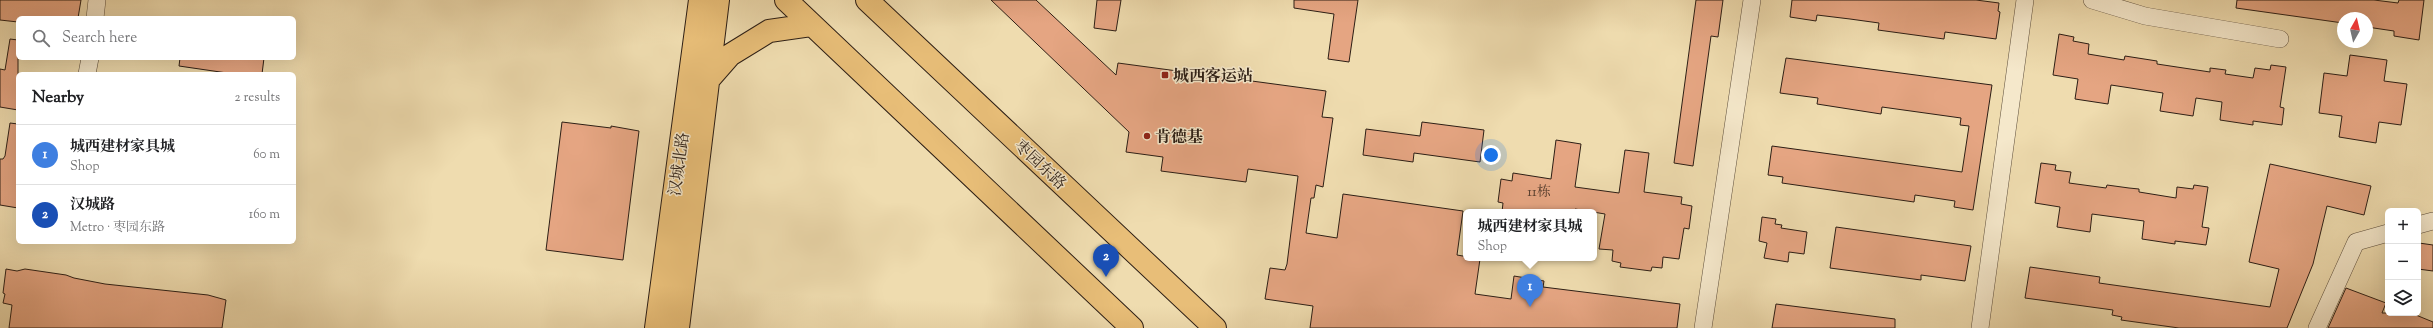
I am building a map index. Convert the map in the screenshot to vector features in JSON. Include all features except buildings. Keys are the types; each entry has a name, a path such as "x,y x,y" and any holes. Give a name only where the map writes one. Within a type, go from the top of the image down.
{"main road":[{"name":"汉城北路","path":"656,328 700,0"},
{"name":"汉城北路","path":"678,328 718,0"},
{"path":"786,0 1132,328"},
{"name":"枣园东路","path":"867,0 1215,328"},
{"path":"709,79 730,55 769,31 811,25"}],"street":[{"path":"95,16 97,0"},
{"path":"1703,328 1752,0"},
{"path":"1980,328 2025,0"},
{"path":"2092,0 2145,16 2280,39"},
{"path":"88,72 90,60"},
{"path":"2421,224 2433,221"},
{"path":"2317,328 2356,242 2385,234"}],"place":[{"name":"城西客运站","path":"1165,75"},
{"name":"肯德基","path":"1147,136"},
{"name":"汉城路","path":"1106,277"},
{"name":"城西建材家具城","path":"1530,307"}]}
